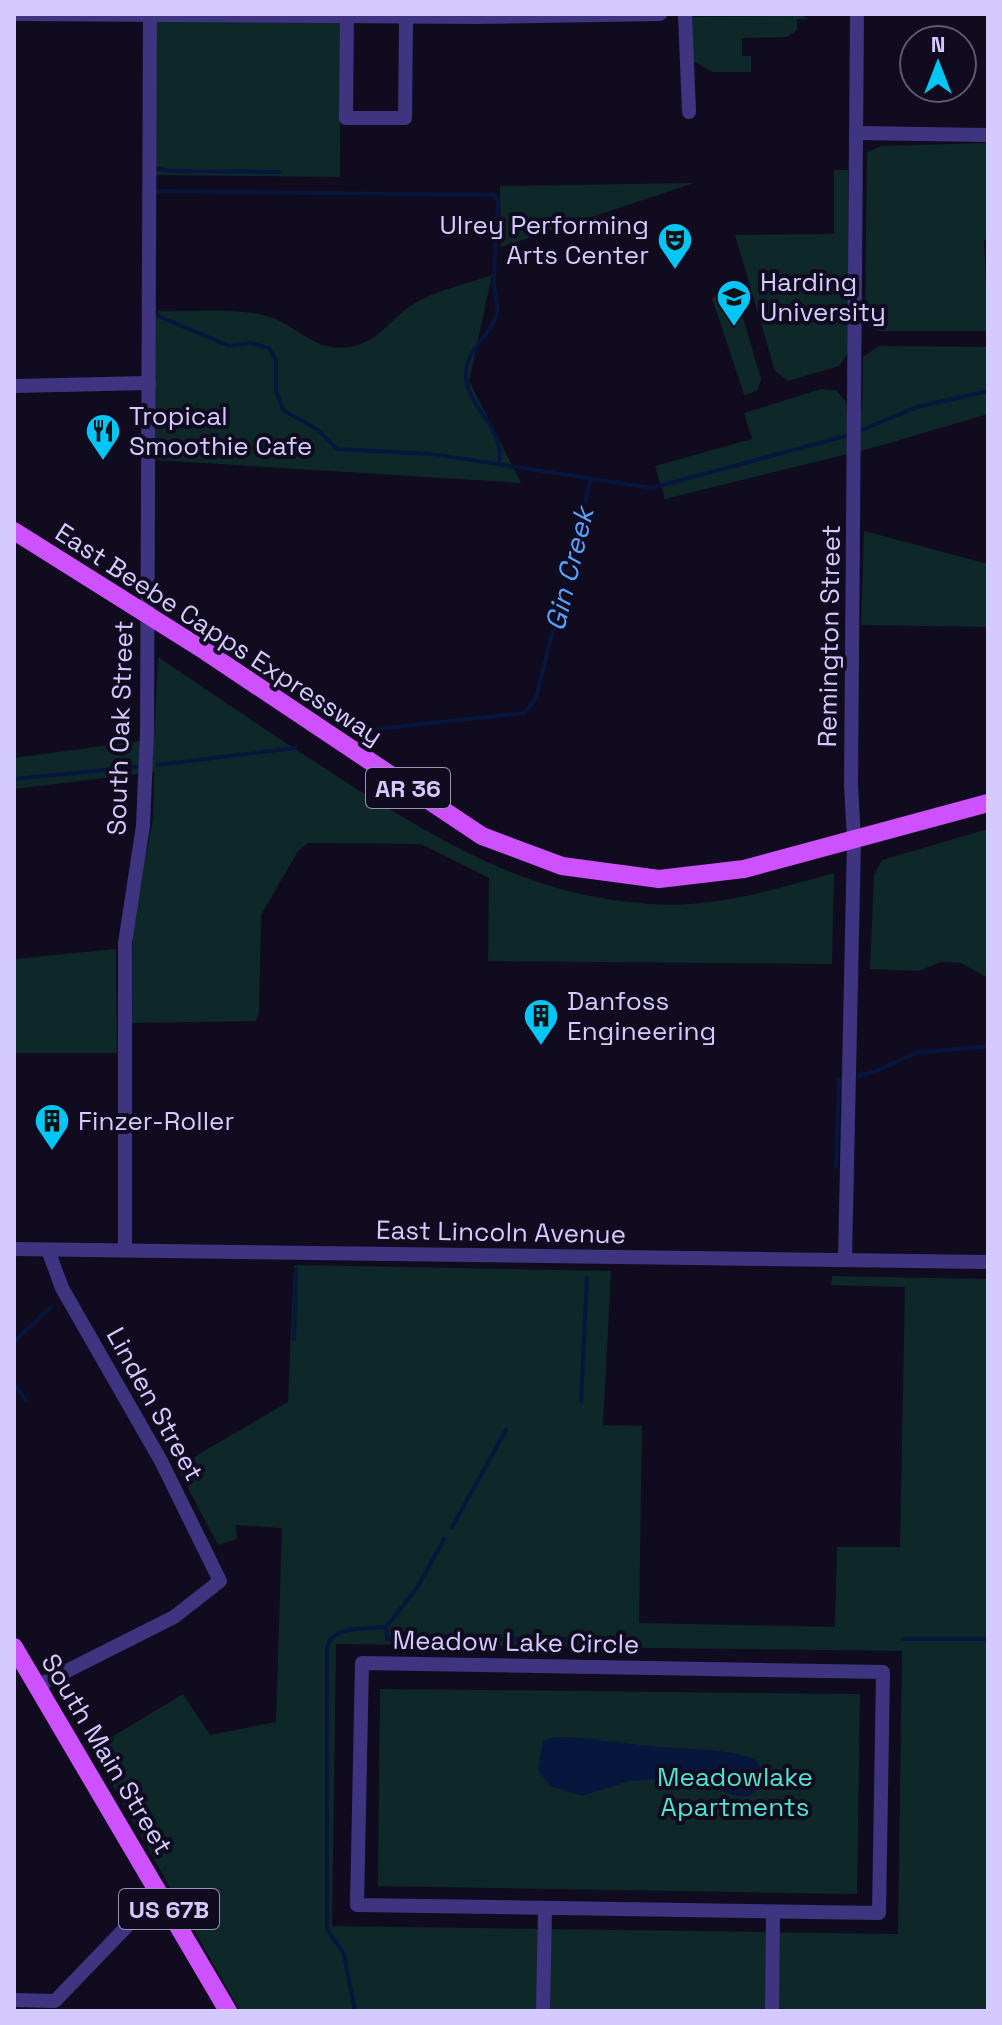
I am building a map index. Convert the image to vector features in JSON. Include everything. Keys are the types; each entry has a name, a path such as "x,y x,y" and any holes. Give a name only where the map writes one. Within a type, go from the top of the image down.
{"main road":[{"name":"East Beebe Capps Expressway","path":"14,531 482,836 562,866 659,879 704,875 744,869 988,803"},
{"name":"South Main Street","path":"14,1647 228,2011"}],"street":[{"path":"14,14 660,14"},
{"name":"South Oak Street","path":"125,1250 125,943 143,826 149,617 150,14"},
{"path":"685,14 689,112"},
{"name":"Remington Street","path":"845,1259 854,840 851,770 857,14"},
{"path":"347,15 346,118 405,118 409,15"},
{"path":"856,133 988,135"},
{"path":"14,386 149,383"},
{"name":"East Lincoln Avenue","path":"14,1249 988,1262"},
{"name":"Linden Street","path":"37,1686 174,1617 220,1581 161,1461 62,1288 48,1250"},
{"name":"Meadow Lake Circle","path":"362,1663 883,1672 879,1913 773,1912 357,1905 362,1663"},
{"path":"14,2000 55,2001 159,1893"},
{"path":"543,2011 545,1908"},
{"path":"772,2011 773,1912"}],"green space":[{"path":"803,16 809,19 797,19 797,30 787,37 742,38 742,56 751,56 751,72 713,72 691,60 690,17"},
{"path":"157,21 341,22 340,177 155,175"},
{"path":"988,143 988,239 984,240 988,331 879,331 870,328 865,320 867,152 882,146"},
{"path":"834,170 848,170 848,353 839,366 788,381 775,371 735,235 834,234"},
{"path":"694,183 501,247 500,186"},
{"path":"492,275 469,381 521,483 156,460 154,322 159,311 225,311 263,315 319,343 343,348 366,342 420,300"},
{"path":"735,290 761,379 757,391 744,395 712,298"},
{"path":"879,346 988,347 988,414 872,448 665,499 655,466 752,439 744,413 821,389 836,390 846,402 847,413 862,409 863,357"},
{"path":"864,531 988,564 988,627 861,625"},
{"path":"158,657 395,812 463,851 533,880 608,899 674,905 720,901 834,873 832,964 488,961 489,878 421,844 308,843 298,851 261,915 259,1013 256,1021 132,1023 133,924 153,819 154,772 14,789 14,758 154,739"},
{"path":"988,829 988,978 961,963 941,962 918,971 870,969 874,875 882,860"},
{"path":"116,949 117,1053 14,1053 14,959"},
{"path":"294,1265 611,1271 603,1425 642,1426 639,1623 835,1627 837,1547 900,1547 905,1287 831,1285 832,1276 988,1279 988,2011 240,2011 92,1749 183,1694 210,1735 276,1722 282,1528 236,1525 237,1539 218,1545 177,1467 288,1402","holes":["336,1644 902,1651 898,1934 332,1926"]},
{"name":"Meadowlake Apartments","path":"380,1689 860,1694 857,1894 378,1886"}],"water":[{"path":"555,1737 730,1752 756,1759 762,1771 758,1789 750,1796 736,1796 699,1783 661,1779 629,1781 582,1796 550,1786 538,1770 543,1741"}],"waterway":[{"path":"154,168 170,171 279,172"},
{"path":"158,191 494,195 498,202 494,283 497,313 474,349 466,373 472,397 497,438 499,463"},
{"path":"156,315 229,346 251,343 269,348 276,360 276,390 283,410 318,430 337,449 432,454 652,488 849,435"},
{"name":"Gin Creek","path":"857,432 917,407 988,391"},
{"name":"Gin Creek","path":"366,730 525,713 536,698 591,479"},
{"name":"Gin Creek","path":"157,765 295,748"},
{"name":"Gin Creek","path":"14,779 136,767"},
{"path":"859,1075 875,1072 915,1053 988,1046"},
{"path":"836,1166 839,1080"},
{"path":"294,1339 296,1269"},
{"path":"581,1401 587,1278"},
{"path":"14,1342 51,1307"},
{"path":"14,1383 26,1401"},
{"path":"452,1527 506,1430"},
{"path":"444,1539 417,1588 386,1627 387,1639 572,1639"},
{"path":"355,2011 344,1954 327,1929 327,1648 335,1635 342,1632 386,1627"},
{"path":"903,1639 988,1639"}],"place":[{"name":"Ulrey Performing Arts Center","path":"675,271"},
{"name":"Harding University","path":"734,328"},
{"name":"Tropical Smoothie Cafe","path":"103,462"},
{"name":"Danfoss Engineering","path":"541,1047"},
{"name":"Finzer-Roller","path":"52,1152"}]}
